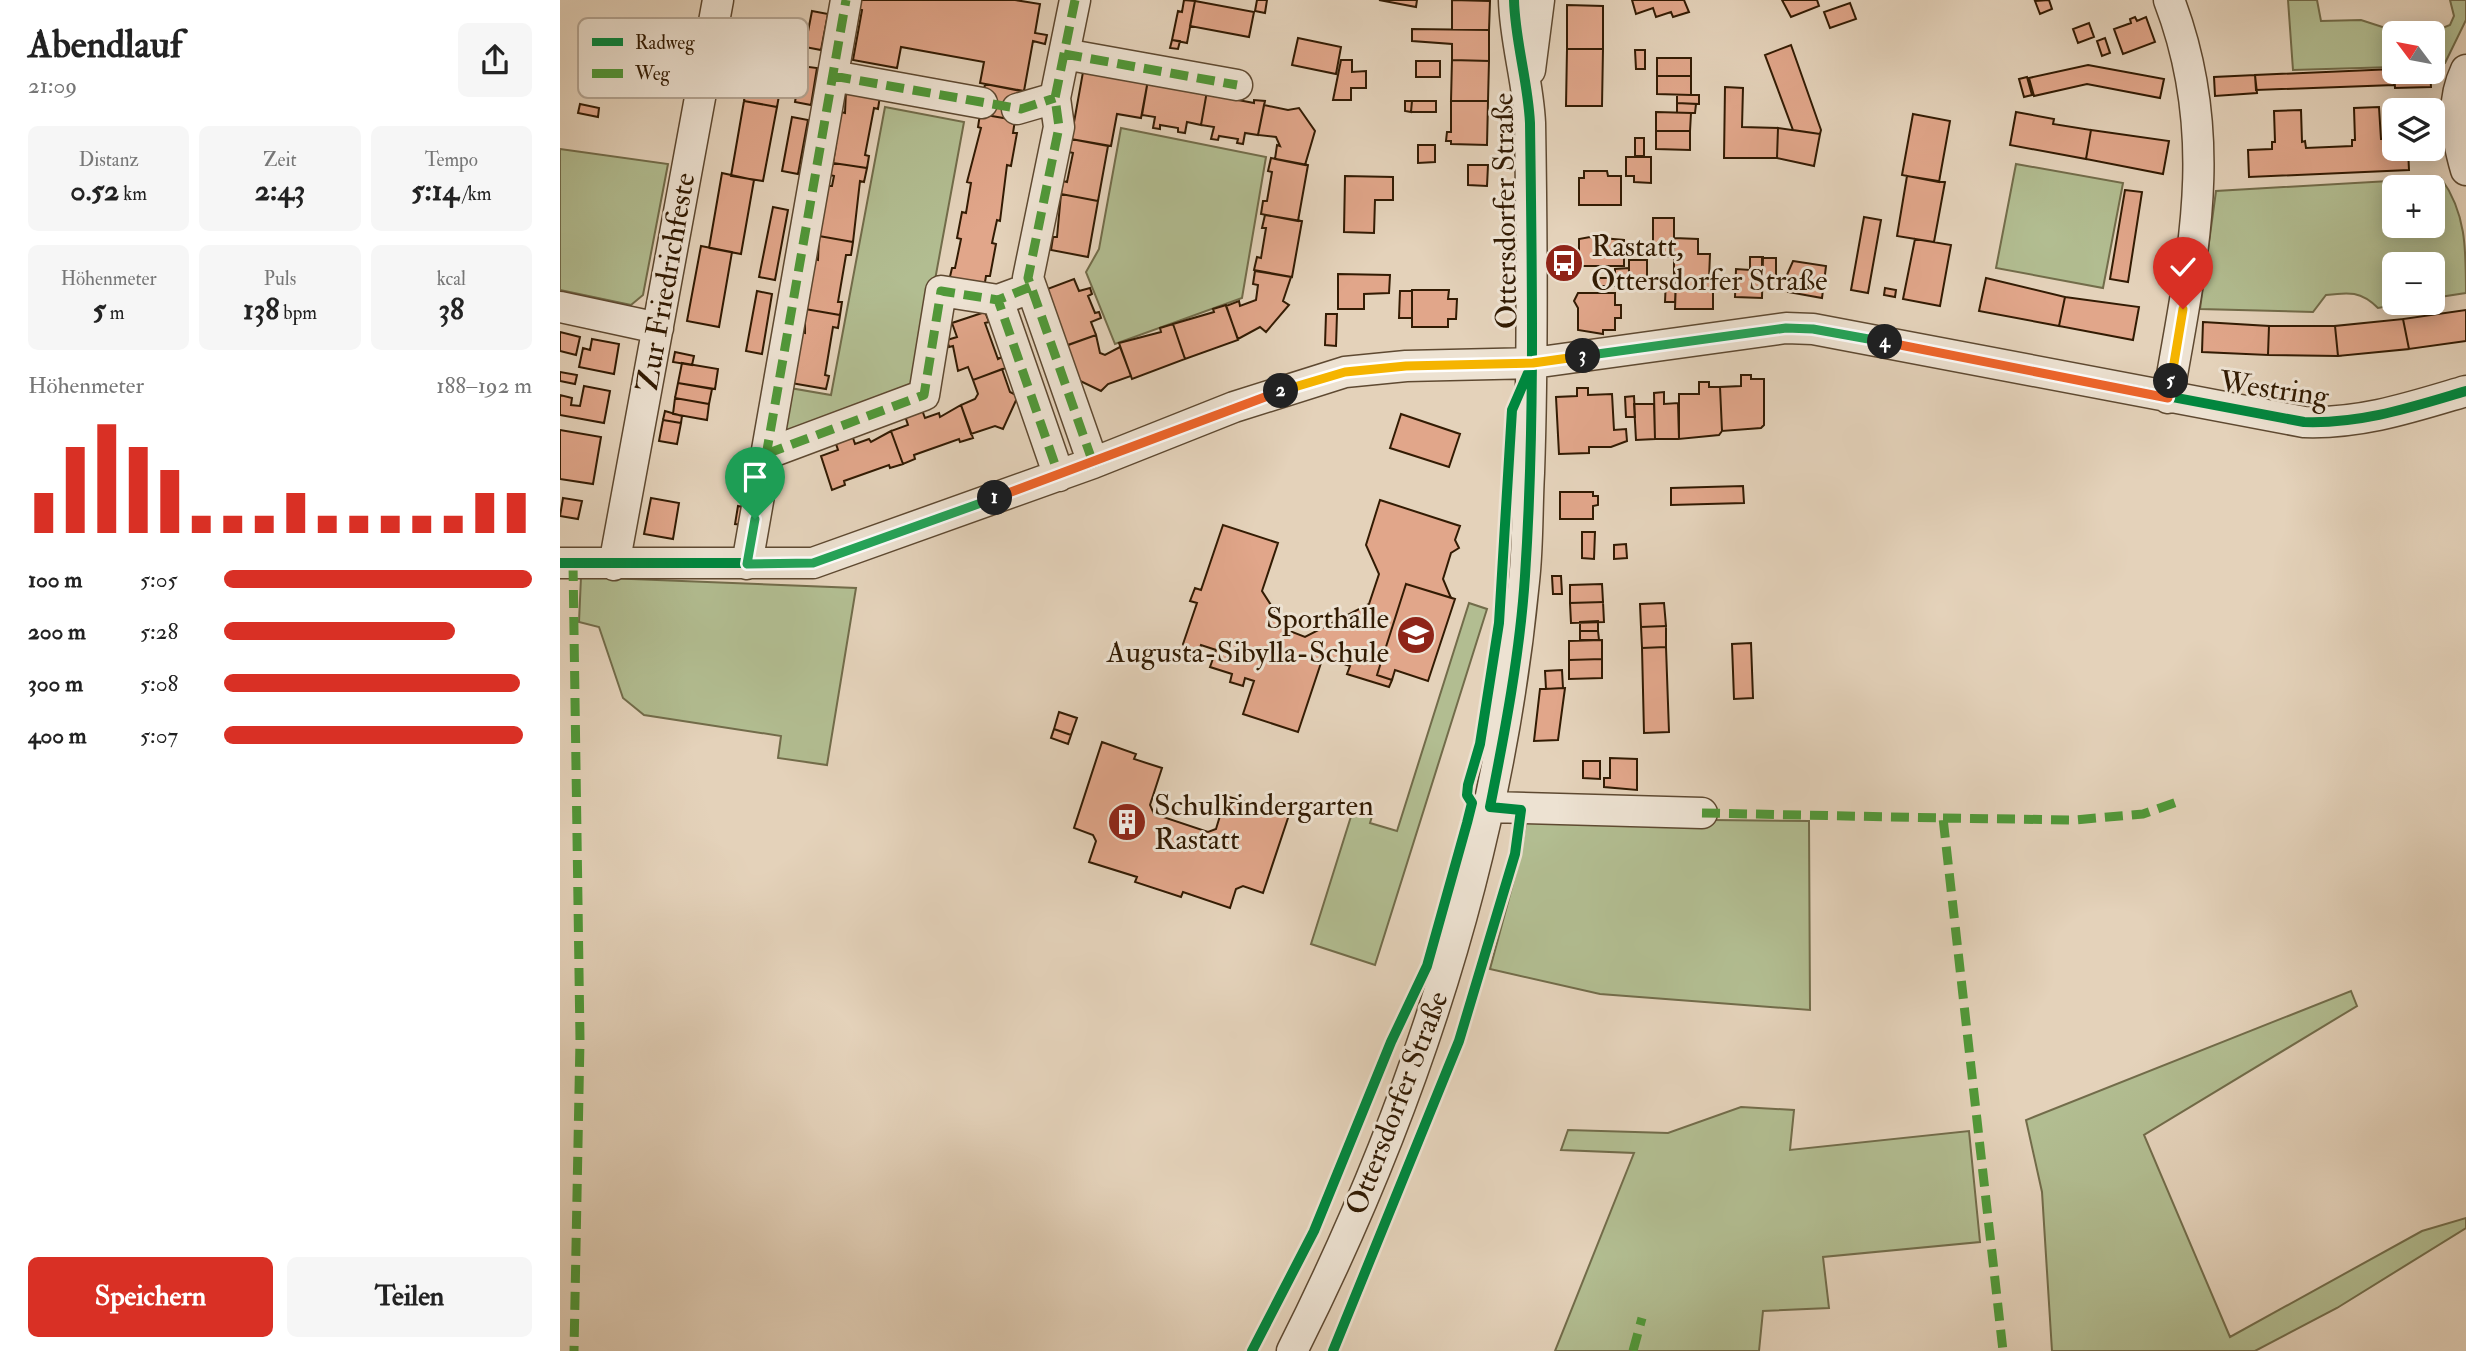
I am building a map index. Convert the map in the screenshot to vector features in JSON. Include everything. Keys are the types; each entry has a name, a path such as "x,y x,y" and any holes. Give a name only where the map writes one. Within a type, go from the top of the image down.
{"street":[{"name":"Zur Friedrichfeste","path":"715,18 718,0"},
{"path":"747,564 846,0"},
{"path":"1075,0 1055,98 1059,127 1028,278 1093,463"},
{"name":"Ottersdorfer Straße","path":"1514,0 1515,24 1528,84"},
{"name":"Ottersdorfer Straße","path":"1292,1351 1361,1202 1407,1088 1445,978 1490,807 1517,650 1525,577 1533,363 1528,84 1539,0"},
{"path":"2168,398 2200,185 2199,120 2190,66 2169,0"},
{"path":"1064,54 1237,85"},
{"path":"2466,70 2455,108 2456,135 2466,170"},
{"path":"833,76 982,103"},
{"name":"Zur Friedrichfeste","path":"614,565 700,98"},
{"path":"1017,109 1055,98"},
{"path":"766,454 924,395 941,291 998,300 1030,287"},
{"path":"998,300 1059,476"},
{"path":"560,307 658,328"},
{"name":"Westring","path":"560,563 813,563 1059,476 1234,407 1345,372 1406,366 1533,363 1786,328 1813,329 2305,422 2337,423 2374,418 2466,391"},
{"path":"1490,807 1702,813"}],"green space":[{"path":"2288,0 2317,0 2321,21 2361,20 2382,27 2382,67 2293,70"},
{"path":"2450,0 2466,0 2466,20 2445,63 2445,27 2450,25 2454,16"},
{"path":"885,107 964,122 919,367 912,384 776,436 784,387 831,395"},
{"path":"1121,128 1266,157 1242,298 1115,344 1086,272 1099,249"},
{"path":"560,149 668,164 643,295 631,305 560,290"},
{"path":"2016,164 2123,183 2103,288 1996,268"},
{"path":"2382,181 2382,238 2445,238 2445,184 2455,204 2465,246 2466,293 2445,296 2445,252 2382,252 2382,307 2378,308 2366,298 2341,293 2326,295 2313,312 2200,309 2216,191"},
{"path":"581,577 856,588 827,765 778,758 781,736 644,715 623,698 599,627 579,622"},
{"path":"1469,603 1487,609 1375,965 1311,944 1353,810 1372,816 1370,823 1397,831"},
{"path":"1527,818 1809,821 1810,1010 1600,994 1490,969 1519,861"},
{"path":"2351,991 2357,1006 2144,1135 2230,1337 2422,1231 2466,1218 2466,1228 2337,1308 2255,1351 2052,1351 2042,1192 2026,1120"},
{"path":"1741,1107 1794,1110 1790,1150 1969,1131 1980,1242 1823,1257 1829,1308 1763,1311 1759,1351 1555,1351 1634,1153 1561,1150 1568,1130 1668,1133"}],"building":[{"path":"856,0 1015,0 1040,4 1035,33 1047,35 1045,44 1033,41 1024,91 980,83 984,62 901,47 897,68 853,60 862,10 850,8"},
{"path":"1184,0 1195,1 1187,43 1172,40 1178,11 1182,12"},
{"path":"1257,0 1267,0 1265,13 1255,11"},
{"path":"1379,0 1417,0 1416,7"},
{"path":"1452,0 1490,1 1489,30 1452,30"},
{"path":"1632,0 1684,0 1689,12 1673,17 1671,12 1656,17 1653,8 1636,14"},
{"path":"1782,0 1817,0 1819,6 1791,17"},
{"path":"2049,0 2052,9 2040,14 2035,1"},
{"path":"1195,1 1254,12 1249,37 1190,26"},
{"path":"1850,3 1856,19 1830,28 1824,12"},
{"path":"1567,5 1603,6 1603,49 1567,49"},
{"path":"812,11 828,14 821,50 808,48"},
{"path":"2135,17 2137,21 2146,17 2155,42 2123,54 2114,29 2131,23 2130,19"},
{"path":"2089,23 2094,37 2078,43 2073,29"},
{"path":"1412,29 1489,30 1489,61 1452,60 1452,44 1412,41"},
{"path":"1298,38 1341,47 1336,74 1292,65"},
{"path":"2105,38 2110,53 2102,56 2097,41"},
{"path":"1172,40 1180,41 1178,49 1170,48"},
{"path":"1791,45 1821,130 1820,134 1793,130 1765,55"},
{"path":"1567,49 1603,49 1602,106 1566,106"},
{"path":"1635,50 1645,50 1645,69 1636,69"},
{"path":"1657,58 1691,58 1691,76 1657,76"},
{"path":"1341,60 1352,60 1352,72 1366,71 1366,88 1351,88 1351,100 1333,100"},
{"path":"1452,60 1489,61 1488,101 1451,101"},
{"path":"1416,61 1440,61 1440,77 1416,77"},
{"path":"2088,65 2164,79 2160,98 2087,84 2034,96 2029,78"},
{"path":"808,67 817,68 811,105 795,102 796,98 808,98"},
{"path":"2382,70 2382,84 2394,85 2256,90 2255,75"},
{"path":"1083,72 1148,80 1141,118 1117,114 1111,146 1071,139"},
{"path":"2255,75 2257,93 2215,96 2214,77"},
{"path":"1657,76 1691,76 1691,95 1657,94"},
{"path":"2027,77 2032,95 2024,97 2019,79"},
{"path":"1148,80 1207,91 1201,125 1187,122 1185,133 1178,132 1178,128 1160,125 1160,129 1153,128 1155,117 1142,115"},
{"path":"985,84 1021,91 1015,120 980,114"},
{"path":"2395,84 2431,84 2431,87 2395,88"},
{"path":"1725,87 1743,88 1742,127 1778,128 1777,158 1724,158"},
{"path":"846,90 880,96 878,109 874,108 865,155 869,156 867,168 833,163 836,144 827,143 841,112 845,113"},
{"path":"1207,91 1217,96 1254,103 1254,100 1265,101 1258,135 1245,133 1243,144 1237,143 1238,139 1219,136 1218,140 1211,139 1214,127 1201,125"},
{"path":"1677,95 1699,95 1699,104 1677,103"},
{"path":"745,98 779,98 777,107 744,101"},
{"path":"744,101 777,107 763,181 731,176"},
{"path":"1405,101 1412,101 1411,112 1405,111"},
{"path":"1412,101 1436,101 1436,112 1411,112"},
{"path":"1451,101 1488,101 1487,145 1451,144 1451,141 1446,141 1447,132 1451,132"},
{"path":"1677,103 1696,104 1695,113 1677,113"},
{"path":"580,104 599,108 598,117 578,113"},
{"path":"1264,105 1288,110 1299,108 1315,131 1305,165 1275,159 1277,145 1280,146 1276,137 1258,135"},
{"path":"2379,107 2382,161 2409,161 2409,170 2249,177 2248,150 2272,149 2272,142 2275,142 2274,111 2301,110 2302,142 2305,141 2306,148 2352,146 2352,140 2355,140 2354,108"},
{"path":"1656,112 1691,113 1690,131 1656,131"},
{"path":"2016,112 2054,119 2053,124 2091,130 2086,159 2010,145"},
{"path":"980,114 1015,120 1013,133 1017,133 1011,166 1007,165 1000,221 997,220 992,243 996,244 990,276 986,276 984,288 949,281 952,268 955,268 961,239 957,238 962,212 966,213 971,183 967,182 981,128 978,127"},
{"path":"1913,114 1950,121 1939,182 1902,175"},
{"path":"792,117 808,120 798,174 782,171"},
{"path":"1778,128 1820,134 1814,166 1777,158"},
{"path":"2091,130 2169,141 2163,174 2086,159"},
{"path":"1656,131 1690,131 1690,150 1656,149"},
{"path":"1635,138 1644,138 1644,156 1635,156"},
{"path":"1071,139 1108,146 1098,201 1061,194 1063,181 1067,182 1073,153 1069,152"},
{"path":"1418,145 1435,145 1435,162 1418,163"},
{"path":"1626,157 1651,157 1651,183 1634,182 1634,176 1626,176"},
{"path":"1271,158 1308,165 1298,221 1261,214 1263,201 1267,201 1272,172 1268,171"},
{"path":"833,163 867,168 864,182 860,181 853,242 819,236 828,186 832,186 834,176 830,175"},
{"path":"1468,165 1488,165 1487,186 1468,185"},
{"path":"1584,171 1607,171 1608,176 1621,176 1621,205 1579,205 1579,178 1584,178"},
{"path":"722,173 754,180 741,254 709,248"},
{"path":"1345,176 1393,177 1393,200 1375,200 1374,233 1344,232"},
{"path":"1907,176 1945,182 1934,242 1897,236"},
{"path":"2125,190 2142,192 2128,282 2110,279"},
{"path":"1061,194 1098,201 1088,257 1051,250 1053,237 1057,237"},
{"path":"773,207 788,210 775,280 759,277"},
{"path":"1265,215 1302,221 1292,277 1254,270 1257,257 1261,258 1266,228 1262,228"},
{"path":"1864,217 1881,220 1868,293 1851,290"},
{"path":"1653,218 1674,218 1674,257 1653,256"},
{"path":"819,236 853,242 851,255 846,255 838,302 842,302 840,315 805,309 815,259 818,260"},
{"path":"1590,237 1624,240 1624,266 1579,266 1579,239"},
{"path":"1674,238 1698,239 1698,254 1710,254 1709,279 1682,279 1683,274 1674,274"},
{"path":"1915,239 1951,245 1940,306 1903,299"},
{"path":"701,246 732,252 719,327 687,321"},
{"path":"1750,257 1763,257 1762,298 1735,297 1736,269 1750,270"},
{"path":"1762,258 1776,258 1776,278 1762,278"},
{"path":"1629,260 1647,260 1647,278 1629,278"},
{"path":"1793,261 1826,266 1822,298 1788,292 1790,278 1786,277"},
{"path":"1629,268 1629,278 1615,278 1615,269"},
{"path":"1255,271 1291,277 1283,301 1289,305 1266,332 1260,327 1238,339 1226,306 1239,301 1240,306 1256,300 1258,285 1253,284"},
{"path":"1338,274 1390,275 1389,293 1364,294 1364,309 1338,309"},
{"path":"1599,278 1615,278 1616,286 1599,286"},
{"path":"1986,278 2065,297 2059,326 1979,311"},
{"path":"1074,279 1079,291 1090,288 1092,294 1088,296 1095,313 1099,312 1101,318 1091,322 1096,335 1062,347 1042,291"},
{"path":"1666,279 1676,279 1675,302 1665,302"},
{"path":"1676,279 1713,279 1713,309 1675,309"},
{"path":"1885,288 1896,290 1895,297 1884,295"},
{"path":"1412,290 1449,290 1448,299 1457,299 1456,319 1448,319 1448,327 1412,327"},
{"path":"757,291 772,294 762,354 746,351"},
{"path":"1400,291 1412,291 1412,318 1399,318"},
{"path":"1578,293 1615,293 1615,305 1621,305 1621,318 1615,318 1615,330 1603,330 1603,334 1578,330 1578,308 1574,301"},
{"path":"2065,297 2139,307 2133,340 2059,326"},
{"path":"1226,305 1238,340 1185,359 1173,324 1214,312 1213,309"},
{"path":"805,309 840,315 838,328 833,327 825,375 829,376 826,389 791,383 801,332 805,333"},
{"path":"2466,310 2466,341 2409,349 2403,319"},
{"path":"985,312 989,322 985,323 998,359 1002,357 1006,368 973,380 968,367 958,371 953,346 949,347 947,340 957,337 952,323"},
{"path":"1326,314 1337,314 1336,346 1325,345"},
{"path":"2403,319 2409,349 2338,356 2335,326"},
{"path":"2203,322 2269,326 2268,355 2202,352"},
{"path":"1173,324 1185,359 1132,379 1119,343 1161,332 1160,328"},
{"path":"2269,326 2335,326 2338,356 2268,355"},
{"path":"560,332 580,337 576,355 560,351"},
{"path":"1096,335 1100,353 1105,355 1120,347 1131,376 1108,384 1101,391 1074,378 1060,348"},
{"path":"592,339 619,344 614,374 579,367 583,348 590,350"},
{"path":"675,352 694,356 692,365 673,362"},
{"path":"682,363 718,369 715,389 678,383"},
{"path":"1002,369 1010,392 1018,396 1003,429 995,426 971,434 961,405 975,399 978,394 973,380"},
{"path":"560,372 577,375 575,384 560,381"},
{"path":"1741,375 1751,375 1751,379 1764,379 1764,425 1761,428 1722,431 1720,387 1741,386"},
{"path":"1699,382 1709,382 1709,387 1720,387 1722,431 1719,435 1679,439 1679,394 1699,394"},
{"path":"678,383 712,389 709,404 675,398"},
{"path":"584,386 610,391 604,423 560,415 560,395 572,398 571,405 580,406"},
{"path":"1577,388 1588,388 1588,395 1612,394 1614,430 1626,429 1627,441 1611,447 1589,447 1589,453 1559,454 1556,397 1577,396"},
{"path":"1664,392 1664,404 1678,403 1679,439 1655,439 1654,393"},
{"path":"1634,396 1635,417 1626,417 1625,397"},
{"path":"675,398 709,404 707,420 673,414"},
{"path":"1634,404 1654,404 1655,439 1636,440"},
{"path":"961,405 973,438 960,442 959,439 914,455 915,459 903,464 891,431 908,425 905,416 922,410 925,418 939,413 940,417"},
{"path":"665,411 682,416 681,423 663,420"},
{"path":"1401,414 1460,434 1449,467 1390,448"},
{"path":"663,420 681,423 677,444 659,441"},
{"path":"560,430 601,437 593,484 560,479"},
{"path":"891,431 903,464 890,468 889,465 844,481 845,485 832,490 821,456 838,450 835,441 852,435 855,444 869,439 871,442"},
{"path":"1743,486 1744,503 1671,505 1671,488"},
{"path":"1560,492 1593,492 1593,496 1598,496 1598,505 1593,506 1593,519 1560,519"},
{"path":"563,498 582,501 578,519 560,516"},
{"path":"651,498 679,503 673,539 644,534"},
{"path":"1380,500 1460,526 1455,540 1459,548 1451,553 1443,579 1451,598 1406,584 1377,675 1392,680 1389,687 1347,674 1350,666 1323,657 1298,732 1243,714 1254,681 1245,678 1243,686 1230,682 1232,674 1210,667 1216,650 1201,645 1195,663 1183,644 1197,603 1190,601 1195,588 1201,590 1223,525 1278,543 1262,591 1287,630 1305,637 1369,604 1379,574 1366,545"},
{"path":"738,506 747,508 744,525 735,524"},
{"path":"1582,532 1595,532 1594,559 1582,558"},
{"path":"1626,544 1627,558 1614,559 1614,545"},
{"path":"1552,576 1561,576 1562,594 1553,594"},
{"name":"Sporthalle Augusta-Sibylla-Schule","path":"1406,584 1455,599 1428,681 1395,670 1392,680 1377,675"},
{"path":"1602,584 1603,602 1570,603 1570,585"},
{"path":"1603,602 1604,622 1571,623 1570,603"},
{"path":"1664,603 1666,626 1641,627 1640,604"},
{"path":"1598,621 1598,631 1580,631 1580,622"},
{"path":"1666,626 1666,647 1642,648 1641,627"},
{"path":"1580,631 1598,631 1599,640 1580,640"},
{"path":"1602,640 1602,659 1569,660 1569,641"},
{"path":"1751,643 1753,698 1734,699 1732,644"},
{"path":"1666,647 1669,732 1644,733 1642,648"},
{"path":"1602,659 1602,678 1569,679 1569,660"},
{"path":"1562,670 1563,688 1546,689 1545,671"},
{"path":"1565,688 1558,740 1534,741 1540,689"},
{"path":"1059,712 1077,718 1071,735 1054,729"},
{"path":"1054,729 1071,735 1068,744 1051,738"},
{"name":"Schulkindergarten Rastatt","path":"1102,742 1136,754 1134,759 1162,768 1150,805 1154,814 1208,832 1216,829 1226,796 1289,815 1263,893 1243,886 1236,889 1230,908 1183,892 1181,897 1135,882 1137,877 1089,862 1096,841 1093,835 1074,828"},
{"path":"1610,758 1637,759 1637,790 1604,787 1604,778 1610,778"},
{"path":"1583,761 1600,761 1600,779 1583,778"}],"marked path":[{"path":"747,564 846,0"},
{"path":"1075,0 1055,98 1059,127 1028,278 1093,463"},
{"path":"1064,54 1237,85"},
{"path":"833,76 1021,109 1055,98"},
{"path":"1030,287 998,300 1059,476"},
{"path":"766,454 924,395 941,291 998,300"},
{"path":"573,563 580,1040 574,1351"},
{"path":"1943,818 2074,820 2143,814 2183,800"},
{"path":"1702,813 1943,818 2003,1351"},
{"path":"1633,1351 1642,1318"}],"cycle path":[{"path":"1333,1351 1459,1041 1515,854 1521,810 1490,807 1520,634 1530,463 1530,123 1514,0"},
{"path":"560,563 813,563 1093,463 1234,407 1345,372 1406,366 1533,363 1786,328 1813,329 2304,422 2367,417 2466,391"},
{"path":"1252,1351 1314,1231 1391,1042 1427,966 1472,803 1467,795 1468,785 1480,744 1499,623 1512,410 1528,373"}],"place":[{"name":"Rastatt, Ottersdorfer Straße","path":"1564,263"},
{"name":"Sporthalle Augusta-Sibylla-Schule","path":"1416,635"},
{"name":"Schulkindergarten Rastatt","path":"1127,822"}],"route":[{"path":"755,519 747,564 813,563 1093,463 1234,407 1306,382 1345,372 1406,366 1533,363 1786,328 1813,329 1869,339 2168,398 2183,309"}]}
